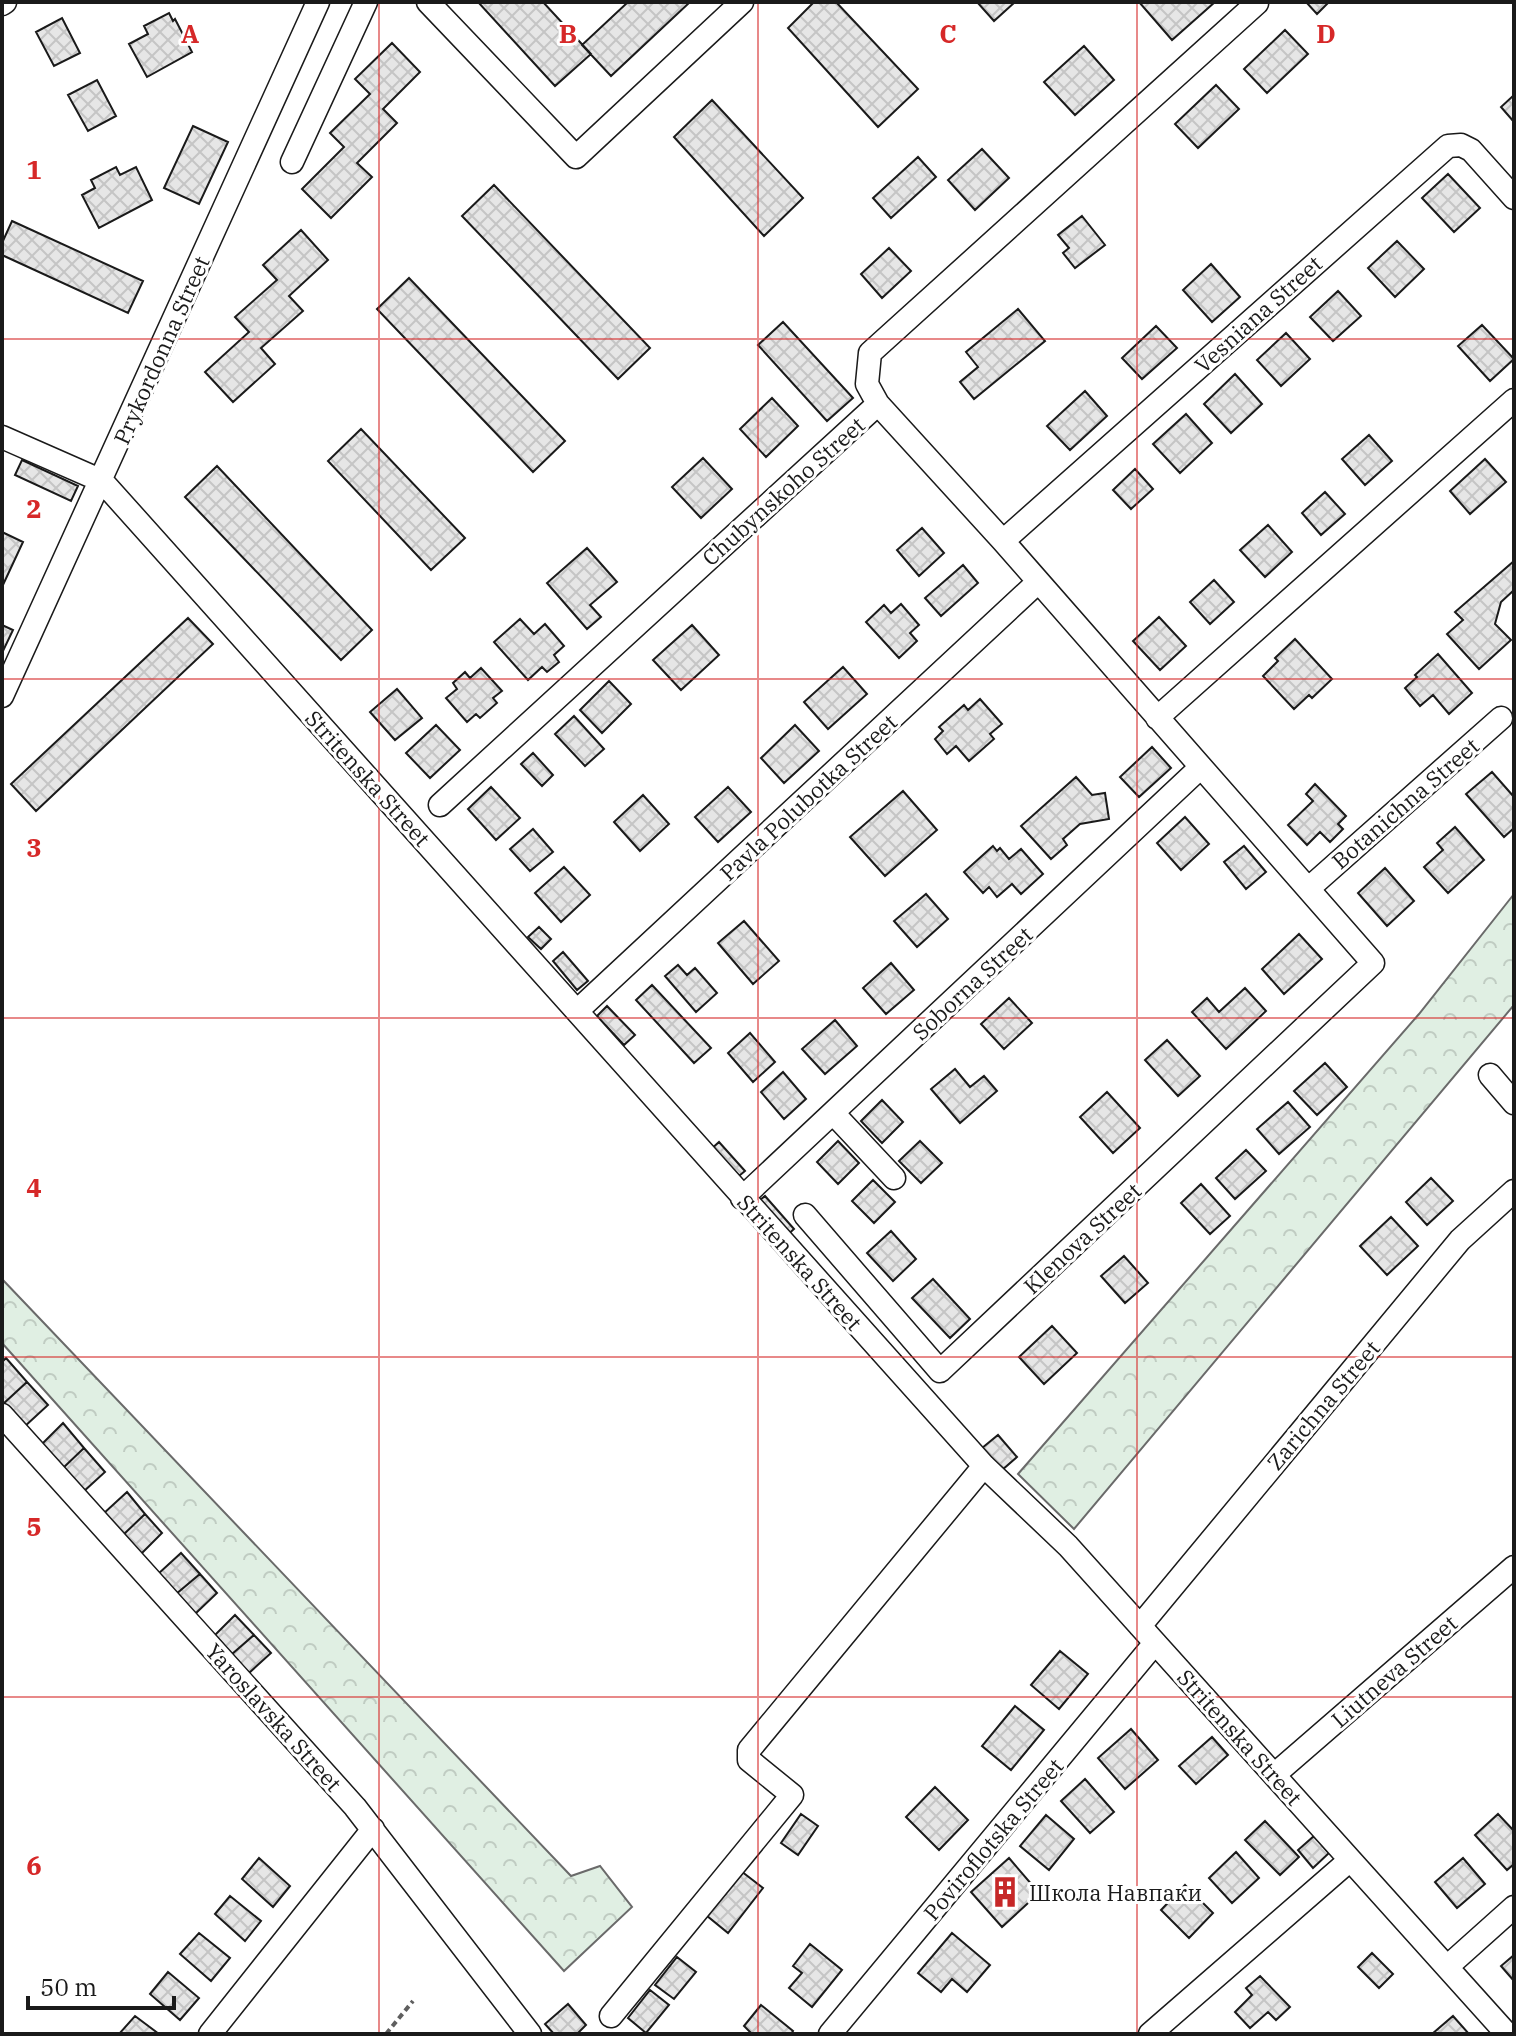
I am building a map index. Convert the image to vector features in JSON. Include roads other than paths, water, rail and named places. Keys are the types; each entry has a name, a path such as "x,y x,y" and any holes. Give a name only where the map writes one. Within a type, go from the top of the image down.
{"street":[{"name":"Prykordonna Street","path":"2,696 318,2"},
{"path":"292,162 366,2"},
{"path":"428,2 576,157 742,2"},
{"name":"Chubynskoho Street","path":"440,805 878,404 867,384 870,353 1257,3"},
{"name":"Vesniana Street","path":"1003,541 1448,146 1461,145 1471,150 1514,198"},
{"path":"1157,718 1514,400"},
{"path":"878,404 1003,541 1308,889"},
{"path":"2,437 102,481"},
{"name":"Stritenska Street","path":"102,481 984,1466 1068,1546 1507,2034"},
{"name":"Pavla Polubotka Street","path":"577,1011 1038,582"},
{"name":"Botanichna Street","path":"1308,889 1501,718"},
{"name":"Soborna Street","path":"742,1198 1201,767"},
{"name":"Klenova Street","path":"805,1215 940,1371 1373,963 1308,889"},
{"path":"1490,1075 1514,1103"},
{"path":"834,1114 894,1178"},
{"name":"Zarichna Street","path":"1140,1626 1460,1240 1514,1191"},
{"name":"Yaroslavska Street","path":"2,1415 373,1829 530,2034"},
{"path":"611,2016 792,1795 749,1760 749,1750 984,1466"},
{"name":"Liutneva Street","path":"1274,1775 1514,1567"},
{"name":"Poviroflotska Street","path":"830,2034 1155,1643"},
{"path":"210,2034 373,1829"},
{"path":"1150,2034 1350,1860"},
{"path":"1447,1967 1514,1907"}],"place":[{"name":"Школа Навпаки","path":"1005,1892"}]}
